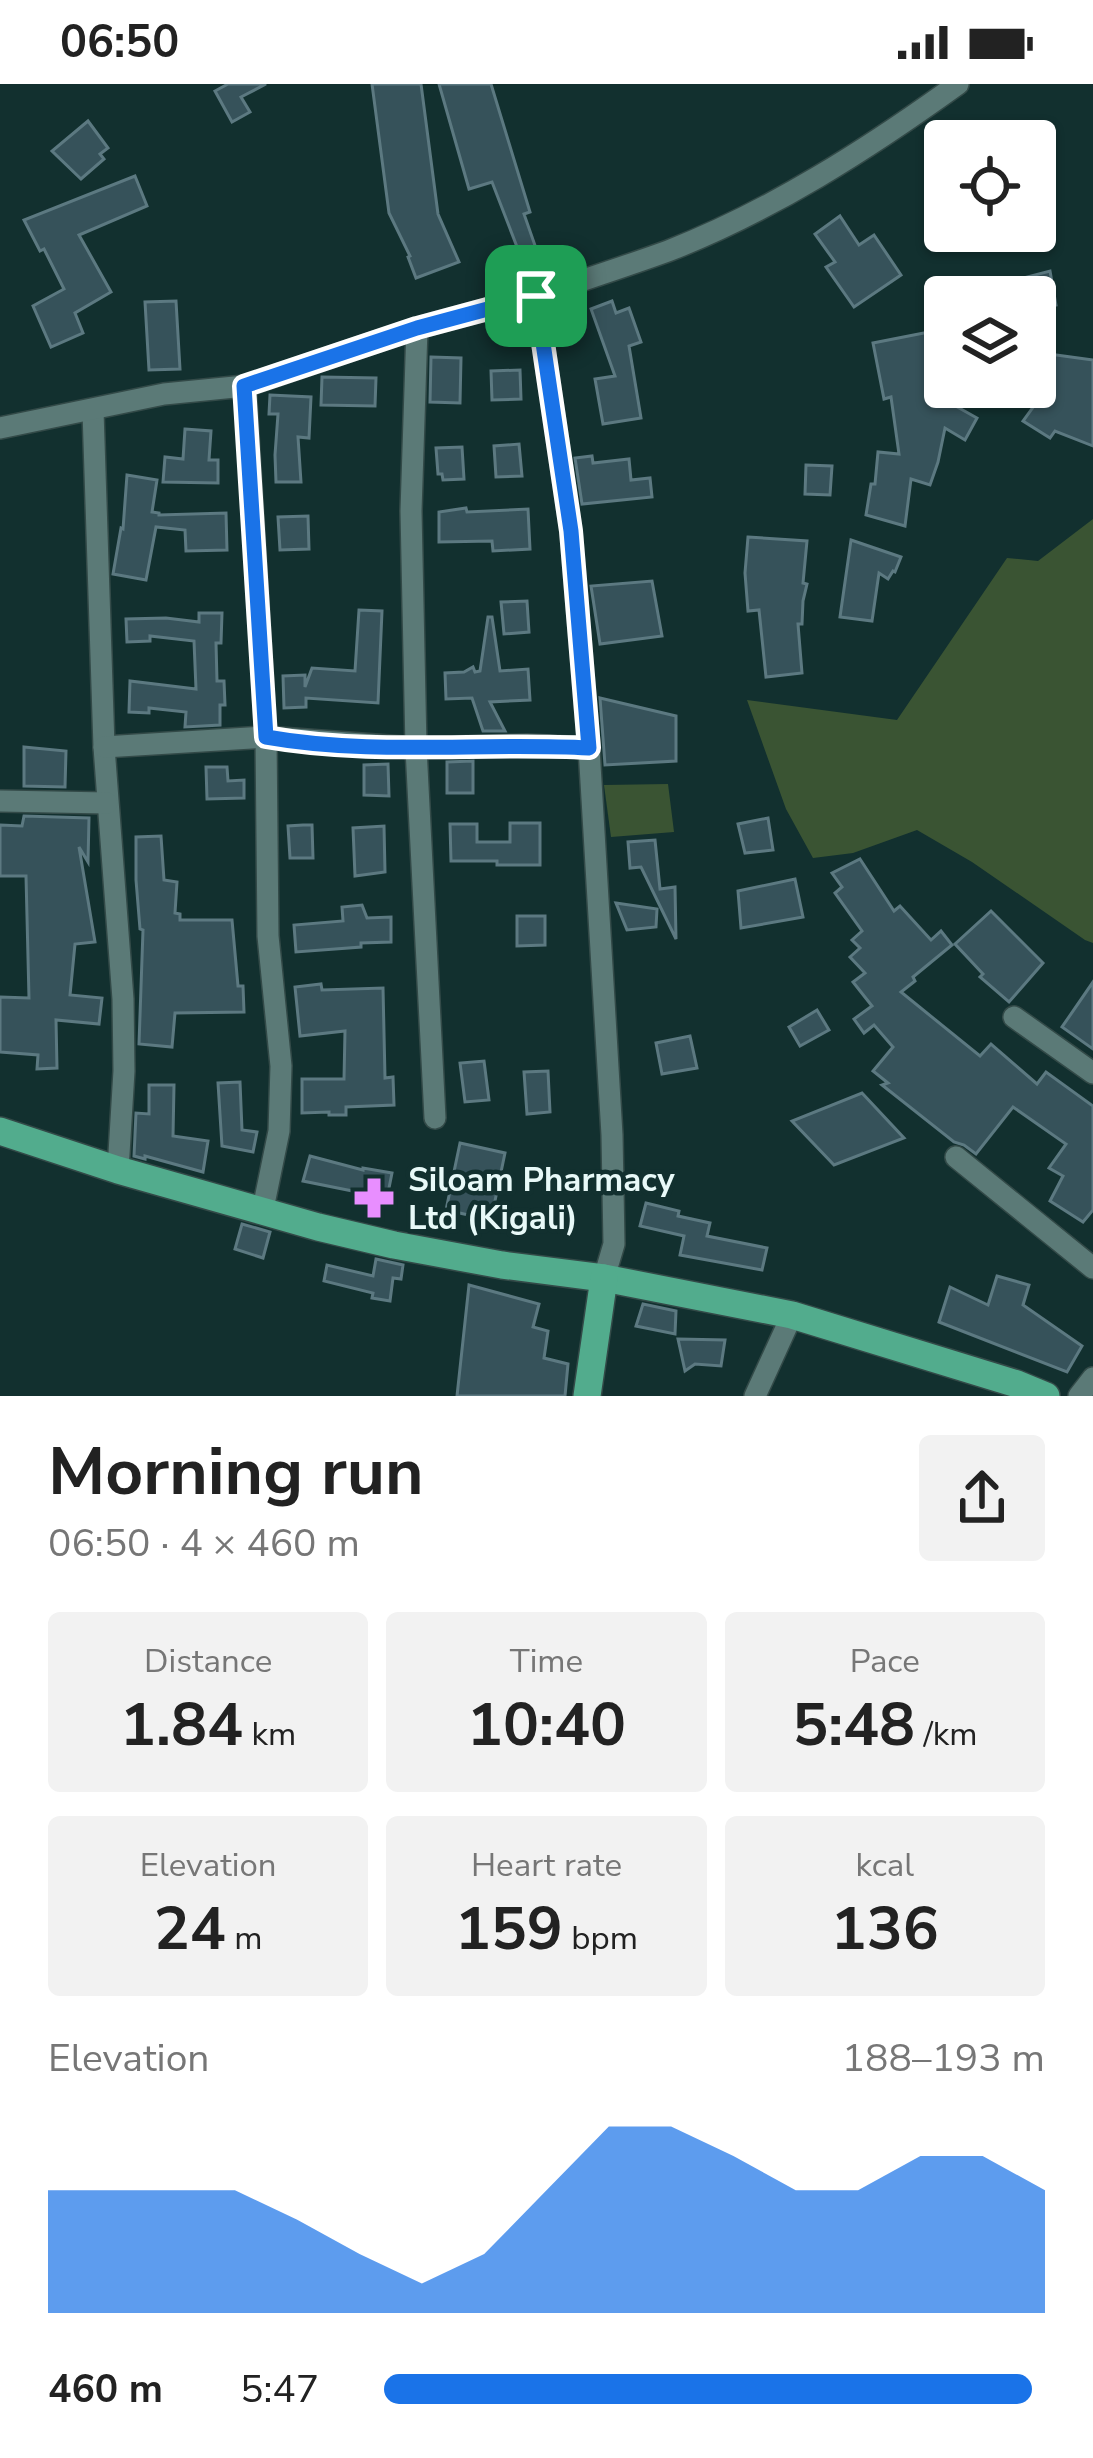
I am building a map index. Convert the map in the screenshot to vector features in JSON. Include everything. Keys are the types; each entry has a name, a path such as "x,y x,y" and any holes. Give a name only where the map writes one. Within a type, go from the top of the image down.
{"main road":[{"path":"0,1131 118,1170 394,1245 604,1278 792,1315 1046,1396"},
{"path":"587,1396 604,1278"}],"street":[{"path":"0,428 164,394 244,386 671,250 856,154 958,84"},
{"path":"536,296 571,531 589,748 612,1135 614,1244 604,1278"},
{"path":"417,328 411,511 416,748 435,1118"},
{"path":"244,386 266,737 268,936 281,1066 279,1131 263,1209"},
{"path":"93,410 104,747 123,999 118,1170"},
{"path":"104,747 266,737 416,748 589,748"},
{"path":"0,801 107,803"},
{"path":"1014,1018 1093,1072"},
{"path":"956,1156 1093,1268"},
{"path":"754,1396 792,1315"},
{"path":"1078,1396 1093,1378"}],"green space":[{"path":"1093,519 1093,943 917,830 853,853 813,858 786,809 747,700 897,720 1007,558 1038,561"},
{"path":"668,784 674,832 611,837 604,785"}],"building":[{"path":"228,84 266,84 241,97 250,112 232,122 215,91"},
{"path":"372,84 421,84 438,214 459,262 416,278 389,213"},
{"path":"439,84 491,84 530,212 524,214 546,277 511,287 507,271 524,265 492,182 469,189"},
{"path":"88,121 108,148 100,154 104,159 81,179 52,151"},
{"path":"135,176 147,206 79,235 111,292 75,313 83,333 51,347 33,306 64,289 24,220"},
{"path":"840,216 859,245 874,235 901,275 854,307 826,267 835,262 815,234"},
{"path":"176,301 180,369 149,370 145,302"},
{"path":"612,301 616,313 629,308 641,342 629,346 641,418 603,424 595,379 615,376 591,309"},
{"path":"924,333 924,408 959,408 977,418 965,440 945,428 930,485 911,479 905,526 866,515 878,452 899,454 891,397 884,399 873,343"},
{"path":"1056,355 1093,360 1093,446 1055,431 1050,438 1023,421 1032,408 1056,408"},
{"path":"431,357 461,358 460,403 430,402"},
{"path":"520,370 521,399 492,400 491,371"},
{"path":"322,377 376,378 375,406 321,405"},
{"path":"270,395 311,397 309,438 298,437 301,482 276,482 278,414 269,414"},
{"path":"185,429 211,431 209,460 218,460 218,483 163,482 165,457 183,459"},
{"path":"519,444 522,476 496,477 494,446"},
{"path":"462,447 464,479 443,480 438,474 436,448"},
{"path":"592,456 593,463 629,459 631,480 650,478 652,497 582,504 575,458"},
{"path":"806,465 832,466 830,495 805,494"},
{"path":"127,475 157,480 152,512 159,515 226,513 227,550 186,551 185,530 156,527 146,580 113,574 123,529"},
{"path":"466,508 467,512 528,509 530,549 493,551 492,541 439,542 439,512"},
{"path":"308,516 309,549 280,550 278,517"},
{"path":"748,537 807,541 803,583 807,584 802,624 798,624 802,673 766,677 759,610 748,611"},
{"path":"851,540 901,557 888,579 879,573 872,621 840,617"},
{"path":"652,581 662,636 600,644 591,586"},
{"path":"527,601 529,632 504,634 501,602"},
{"path":"359,610 382,611 378,703 306,698 306,707 284,708 283,676 305,675 305,687 312,668 355,671"},
{"path":"199,613 222,613 221,643 216,643 217,681 224,681 220,725 185,727 186,712 149,708 149,713 129,712 130,681 196,689 194,641 150,636 150,641 127,642 126,619 199,622"},
{"path":"488,617 492,617 500,671 528,669 530,700 490,702 505,731 483,731 472,698 446,699 445,673 473,667 480,671"},
{"path":"600,698 676,716 676,761 605,765"},
{"path":"24,747 66,751 65,787 24,786"},
{"path":"473,761 473,793 447,793 447,762"},
{"path":"388,764 389,796 364,795 364,765"},
{"path":"206,767 227,767 228,781 244,780 244,798 207,799"},
{"path":"24,816 89,818 88,862 79,847 95,942 75,944 70,995 102,998 99,1024 56,1020 57,1068 37,1069 38,1055 0,1052 0,997 29,998 26,876 0,876 0,825 22,826"},
{"path":"768,818 773,850 745,853 738,824"},
{"path":"510,823 540,823 540,865 451,861 450,824 477,824 477,842 510,842"},
{"path":"312,825 313,858 290,858 288,826"},
{"path":"384,826 385,872 355,876 353,828"},
{"path":"161,836 164,880 177,882 175,913 180,920 232,920 238,986 243,986 244,1012 175,1013 172,1047 139,1044 143,930 136,837"},
{"path":"655,840 660,889 675,887 676,939 641,867 630,868 628,842"},
{"path":"860,859 894,911 900,906 931,940 941,931 952,945 901,992 980,1056 991,1044 1037,1084 1046,1072 1093,1106 1093,1210 1083,1222 1050,1201 1063,1176 1049,1168 1066,1144 1013,1107 976,1154 882,1085 888,1083 873,1071 893,1047 874,1025 864,1033 854,1019 872,1006 853,982 865,973 850,957 860,948 852,940 862,931 835,893 842,887 832,873"},
{"path":"795,879 803,917 741,928 738,891"},
{"path":"616,903 657,909 656,927 627,930"},
{"path":"362,905 367,918 391,917 391,942 296,952 294,925 343,921 342,907"},
{"path":"991,911 1043,963 1009,1002 980,977 983,974 955,944"},
{"path":"517,916 545,916 545,945 517,946"},
{"path":"1093,982 1093,1049 1062,1027"},
{"path":"321,984 322,990 383,988 385,1078 393,1077 394,1105 346,1107 346,1115 302,1113 302,1079 344,1079 345,1031 300,1036 295,987"},
{"path":"817,1010 829,1030 800,1046 789,1027"},
{"path":"690,1036 697,1068 662,1074 656,1043"},
{"path":"484,1061 489,1100 465,1102 460,1063"},
{"path":"548,1071 550,1112 527,1114 524,1072"},
{"path":"240,1082 242,1130 257,1132 253,1152 222,1146 218,1083"},
{"path":"149,1085 174,1085 173,1136 208,1141 203,1172 134,1156 136,1113 149,1114"},
{"path":"862,1093 904,1138 834,1165 792,1121"},
{"path":"460,1143 505,1153 491,1220 446,1210"},
{"path":"310,1156 392,1173 387,1198 303,1181"},
{"path":"646,1203 710,1223 707,1236 767,1248 762,1270 680,1255 684,1236 640,1226"},
{"path":"242,1224 270,1232 263,1258 235,1249"},
{"path":"376,1259 403,1265 401,1279 393,1278 390,1301 324,1281 327,1265 373,1276"},
{"path":"997,1276 1029,1285 1023,1305 1082,1346 1067,1372 939,1322 950,1287 988,1305"},
{"path":"469,1285 539,1304 533,1327 548,1331 544,1358 568,1364 565,1396 457,1396"},
{"path":"643,1304 676,1311 675,1334 636,1326"},
{"path":"678,1339 725,1340 721,1366 695,1364 685,1371"}],"place":[{"name":"Siloam Pharmacy Ltd (Kigali)","path":"374,1198"}],"route":[{"path":"536,296 571,531 589,748 416,748 266,737 244,386 417,328 536,296"}]}
